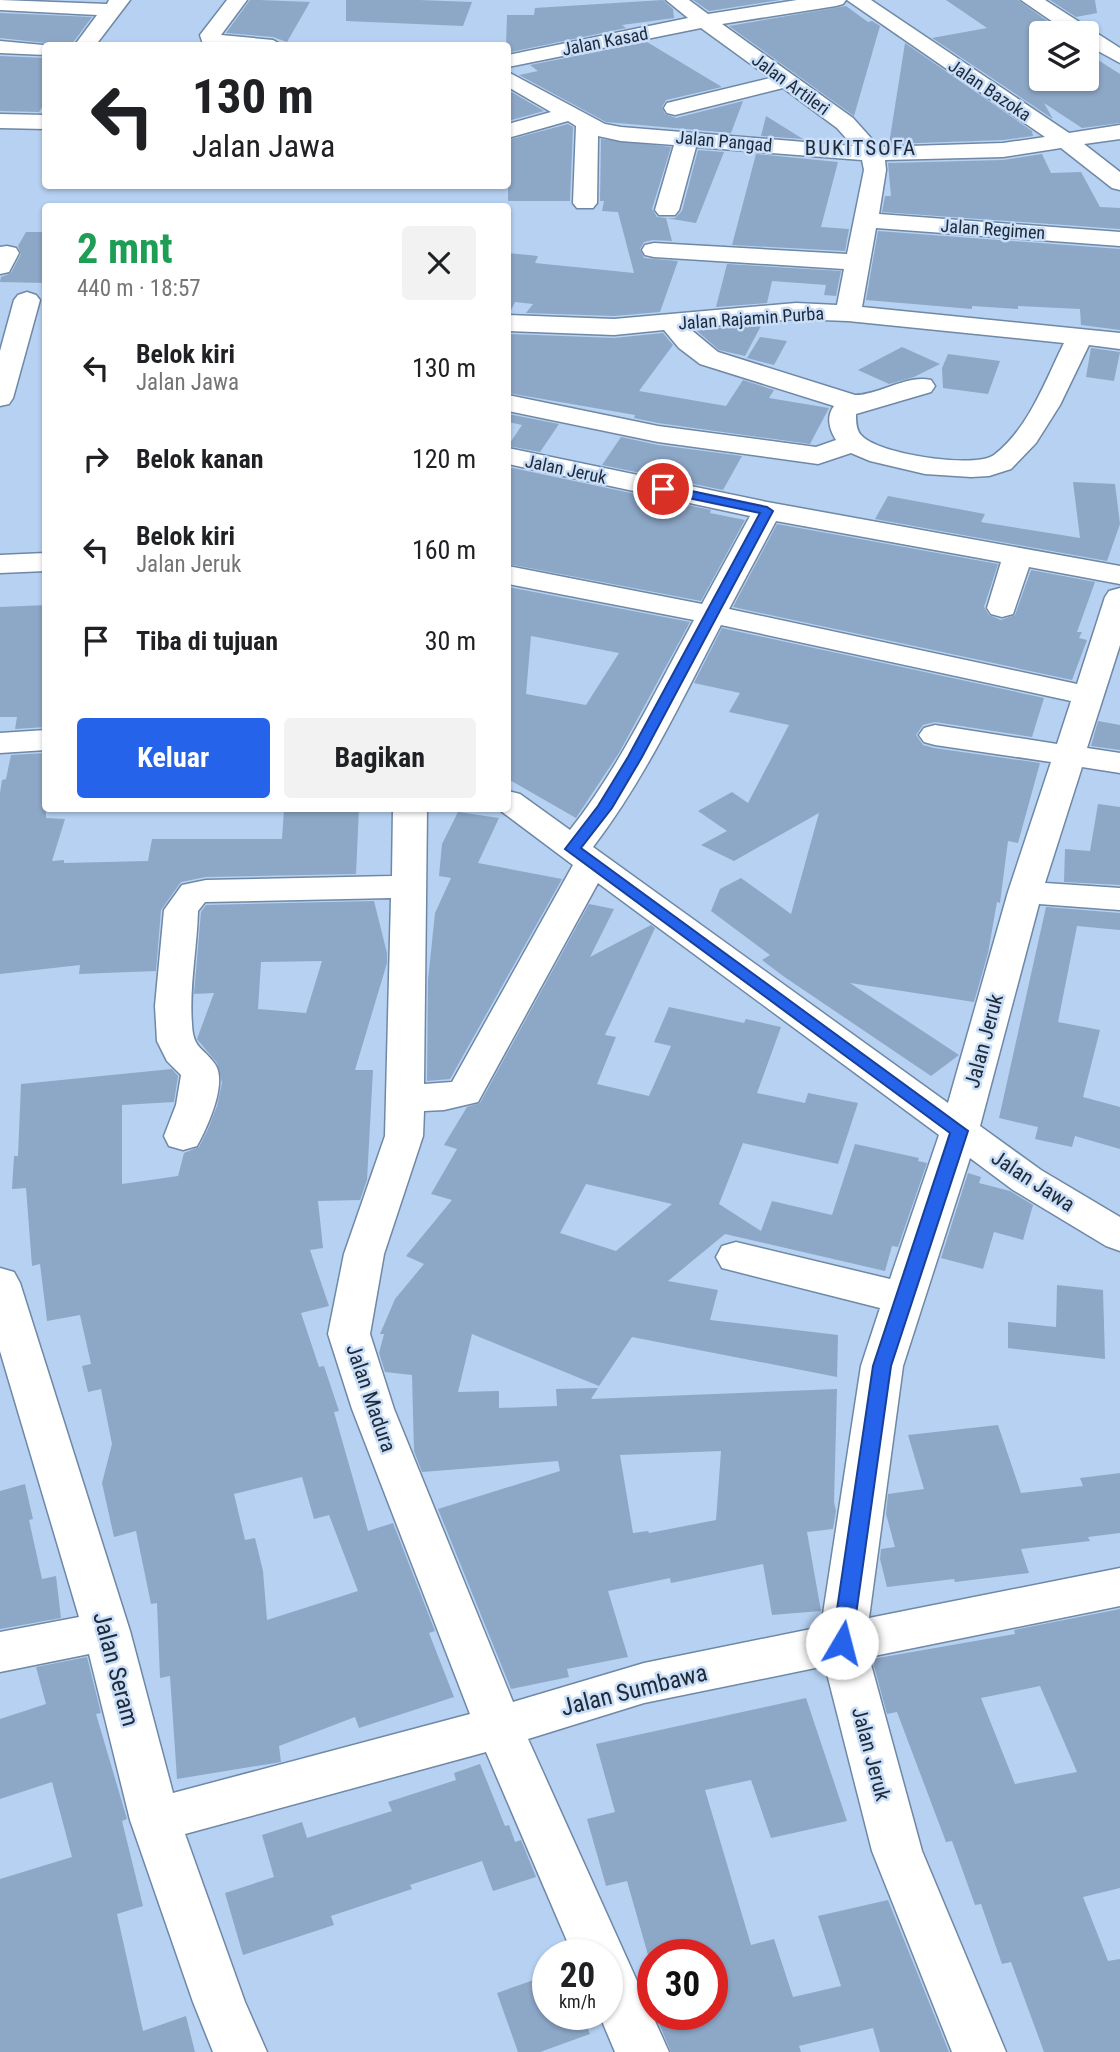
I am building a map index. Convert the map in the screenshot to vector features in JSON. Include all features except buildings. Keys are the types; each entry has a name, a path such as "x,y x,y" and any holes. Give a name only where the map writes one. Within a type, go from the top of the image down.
{"street":[{"path":"231,42 210,40 210,35 237,0"},
{"name":"Jalan Artileri","path":"676,0 845,123 873,154"},
{"name":"Jalan Kasad","path":"511,64 703,22 836,0"},
{"name":"Jalan Bazoka","path":"857,0 1066,141 1120,183"},
{"path":"1031,0 1064,21"},
{"path":"0,4 117,5"},
{"path":"87,42 117,5"},
{"path":"1099,43 1120,57"},
{"path":"0,47 42,49"},
{"name":"Jalan Pangad","path":"511,66 579,118 608,132 873,154 1003,150 1120,132"},
{"path":"675,108 786,80"},
{"path":"511,130 579,118 585,204"},
{"path":"0,121 42,122"},
{"path":"667,210 687,138"},
{"path":"848,313 875,170 873,154"},
{"name":"Jalan Regimen","path":"866,220 1120,239"},
{"path":"654,250 858,262"},
{"path":"0,299 36,300 0,398"},
{"name":"Jalan Rajamin Purba","path":"511,323 614,327 796,311 848,313 1120,341"},
{"path":"671,323 688,343 709,358 853,403 873,402 922,386"},
{"path":"853,403 843,412 842,422 853,443 866,451 926,466 980,470 999,464 1031,432 1080,337"},
{"path":"511,404 657,434 818,456 853,443"},
{"name":"Jalan Jeruk","path":"511,457 767,511 1120,575"},
{"path":"404,1098 444,1097 465,1093 604,808 635,757 767,511"},
{"path":"1002,608 1018,556"},
{"path":"0,564 42,562"},
{"path":"511,576 710,614 1101,676"},
{"name":"Jalan Jeruk","path":"979,2052 897,1851 842,1643 882,1366 959,1131 1024,892 1067,754 1101,676 1120,597"},
{"path":"935,735 1120,763"},
{"path":"0,743 42,740"},
{"name":"Jalan Jawa","path":"511,803 1027,1180 1120,1236"},
{"name":"Jalan Madura","path":"410,812 404,1136 364,1254 349,1334 373,1409 499,1727 592,1939"},
{"path":"183,1136 197,1103 200,1084 200,1072 179,1051 174,1034 181,910 186,901 194,893 226,889 408,887"},
{"path":"1024,892 1120,899"},
{"path":"736,1257 904,1298"},
{"name":"Jalan Seram","path":"0,1283 107,1631 155,1820 219,2002 240,2052"},
{"name":"Jalan Sumbawa","path":"155,1820 499,1727 644,1683 1120,1587"},
{"path":"0,1652 107,1631"},
{"path":"623,2010 642,2052"}],"district":[{"name":"BUKITSOFA","path":"861,148"}],"route":[{"path":"663,489 767,511 635,757 604,808 573,849 959,1131 882,1366 842,1643"}]}
